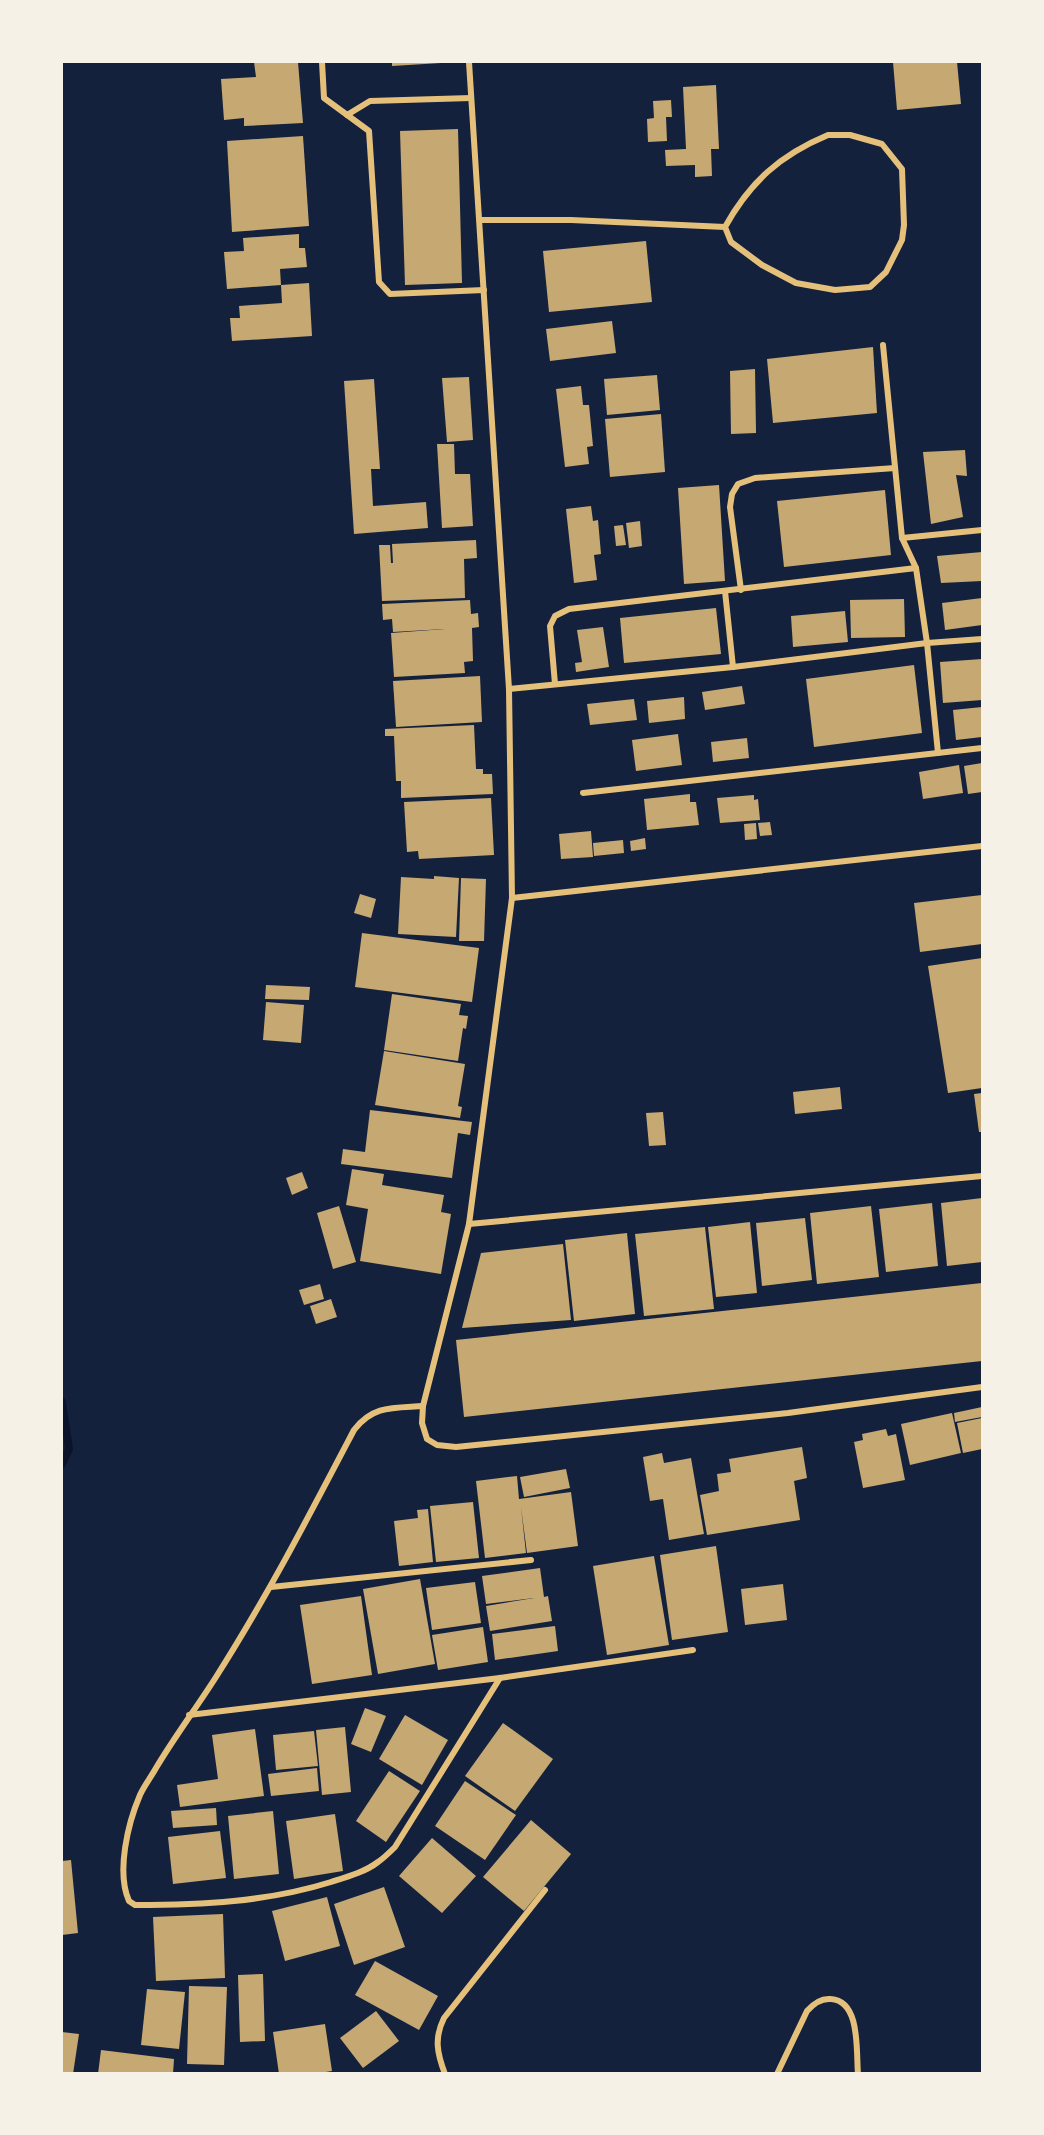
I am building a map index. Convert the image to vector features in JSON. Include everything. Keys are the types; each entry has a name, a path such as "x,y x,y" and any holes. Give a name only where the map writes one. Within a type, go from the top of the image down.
{"street":[{"path":"322,62 324,98 369,130 379,282 390,294 484,290"},
{"path":"469,62 509,689 512,898 469,1224 423,1406 422,1423 427,1439 437,1445 456,1447 788,1413 982,1388"},
{"path":"347,115 370,101 471,98"},
{"path":"828,135 850,135 882,144 902,168 904,225 902,240 886,272 870,287 835,290 796,283 762,265 731,242 725,227 737,206 762,175 809,143 828,135"},
{"path":"480,220 571,220 725,227"},
{"path":"883,345 902,538 916,568 927,644 938,753"},
{"path":"741,590 730,507 732,494 738,484 755,478 895,468"},
{"path":"902,538 982,530"},
{"path":"555,684 550,626 555,616 569,609 916,568"},
{"path":"725,591 733,667"},
{"path":"509,689 982,639"},
{"path":"583,793 982,748"},
{"path":"512,898 982,846"},
{"path":"469,1224 982,1176"},
{"path":"423,1406 382,1409 374,1412 359,1424 271,1587 141,1793 131,1820 125,1849 124,1874 128,1898 135,1905 189,1905 269,1897 354,1875 377,1863 395,1847 500,1678"},
{"path":"271,1587 531,1560"},
{"path":"189,1715 500,1678 693,1650"},
{"path":"445,2073 436,2041 444,2018 545,1890"},
{"path":"777,2073 807,2011 813,2004 831,1998 851,2011 855,2028 858,2073"}],"building":[{"path":"254,62 298,62 303,123 244,126 244,118 224,120 221,79 256,77"},
{"path":"392,62 441,62 441,63 392,66"},
{"path":"893,62 957,62 961,104 897,110"},
{"path":"716,85 719,149 711,149 712,176 695,177 695,165 666,166 665,150 686,149 683,87"},
{"path":"671,100 672,117 666,117 667,141 648,142 647,119 654,118 653,101"},
{"path":"458,129 462,283 405,285 400,131"},
{"path":"303,136 309,226 232,232 227,141"},
{"path":"299,234 299,248 305,248 307,267 280,269 281,285 227,289 224,252 244,251 243,238"},
{"path":"646,241 652,302 549,312 543,251"},
{"path":"309,283 312,336 232,341 230,318 240,318 239,306 282,303 281,285"},
{"path":"612,321 616,353 550,361 546,329"},
{"path":"873,347 877,413 773,423 767,359"},
{"path":"755,369 756,433 731,434 730,371"},
{"path":"657,375 660,410 607,415 604,379"},
{"path":"469,377 473,440 447,442 442,378"},
{"path":"374,379 380,469 371,469 373,506 426,502 428,528 354,534 344,381"},
{"path":"581,386 583,405 589,405 593,446 587,447 589,464 565,467 556,389"},
{"path":"661,414 665,472 610,477 605,419"},
{"path":"437,444 454,444 455,474 470,474 473,526 442,528"},
{"path":"965,450 967,476 956,475 963,517 931,524 923,452"},
{"path":"719,485 725,581 684,584 678,488"},
{"path":"885,490 891,555 784,567 777,501"},
{"path":"591,506 593,521 598,520 601,554 594,555 597,580 574,583 566,509"},
{"path":"640,521 642,546 629,548 626,523"},
{"path":"623,525 626,545 616,546 614,526"},
{"path":"476,540 477,558 464,559 465,598 382,601 379,545 390,545 391,563 393,563 392,544"},
{"path":"982,552 982,581 941,583 937,556"},
{"path":"982,598 982,625 945,630 942,603"},
{"path":"904,599 905,637 851,638 850,600"},
{"path":"470,600 471,614 478,613 479,627 472,628 473,661 464,662 465,673 394,677 391,633 445,629 393,632 392,619 383,620 382,604"},
{"path":"716,608 721,654 624,663 620,618"},
{"path":"845,611 848,642 793,647 791,616"},
{"path":"603,627 609,667 576,672 575,663 582,662 577,630"},
{"path":"982,659 982,700 943,703 940,662"},
{"path":"914,665 922,733 814,747 806,679"},
{"path":"480,676 482,722 396,727 393,681"},
{"path":"742,686 745,704 705,710 702,692"},
{"path":"684,697 685,719 649,723 647,701"},
{"path":"634,699 637,720 590,725 587,704"},
{"path":"982,707 982,737 956,740 953,710"},
{"path":"474,725 476,769 483,769 483,774 492,774 493,794 401,798 401,781 396,781 394,736 385,736 385,729"},
{"path":"678,734 682,765 636,771 632,740"},
{"path":"747,738 749,758 713,762 711,742"},
{"path":"982,763 982,792 968,794 964,766"},
{"path":"959,765 963,793 923,799 919,772"},
{"path":"690,794 690,802 696,802 699,825 647,830 644,799"},
{"path":"754,795 754,800 758,799 760,820 720,823 717,798"},
{"path":"491,798 494,855 419,859 418,851 407,852 404,802"},
{"path":"770,822 772,835 760,836 758,823"},
{"path":"756,823 757,839 745,840 744,824"},
{"path":"591,831 593,857 561,859 559,834"},
{"path":"645,838 646,849 631,851 630,841"},
{"path":"623,840 624,853 594,856 593,843"},
{"path":"434,876 459,878 456,937 398,934 401,877 434,879"},
{"path":"461,878 486,879 484,941 459,941"},
{"path":"360,894 376,899 371,918 354,913"},
{"path":"982,895 982,944 920,952 914,903"},
{"path":"362,933 479,948 472,1002 355,987"},
{"path":"982,958 982,1088 948,1093 928,966"},
{"path":"266,985 310,987 309,1000 265,999"},
{"path":"392,994 461,1004 459,1015 468,1016 466,1029 463,1028 458,1061 384,1050"},
{"path":"266,1002 304,1005 301,1043 263,1040"},
{"path":"384,1051 465,1064 458,1106 462,1107 460,1118 375,1105"},
{"path":"840,1087 842,1109 795,1114 793,1092"},
{"path":"982,1093 982,1132 979,1132 974,1094"},
{"path":"370,1110 472,1122 470,1135 458,1133 452,1178 341,1164 343,1149 365,1152"},
{"path":"663,1112 666,1145 649,1146 646,1113"},
{"path":"352,1169 384,1174 382,1185 444,1195 441,1212 451,1214 441,1274 360,1261 368,1209 346,1205"},
{"path":"302,1172 308,1188 292,1195 286,1178"},
{"path":"982,1198 982,1262 947,1266 941,1203"},
{"path":"932,1203 938,1266 886,1272 879,1209"},
{"path":"339,1206 356,1262 333,1269 317,1213"},
{"path":"871,1206 879,1277 817,1284 810,1213"},
{"path":"805,1218 812,1280 762,1286 756,1223"},
{"path":"750,1222 757,1293 716,1297 708,1227"},
{"path":"705,1227 714,1309 644,1316 635,1234"},
{"path":"627,1233 635,1314 574,1321 565,1240"},
{"path":"563,1244 571,1320 462,1328 481,1253"},
{"path":"982,1283 982,1361 464,1417 456,1340"},
{"path":"320,1284 324,1299 304,1305 299,1290"},
{"path":"331,1299 337,1317 316,1324 310,1306"},
{"path":"982,1407 982,1417 955,1422 954,1413"},
{"path":"952,1413 961,1453 910,1465 901,1424"},
{"path":"982,1418 982,1449 963,1453 957,1423"},
{"path":"886,1429 888,1436 896,1434 905,1480 863,1488 854,1442 863,1440 862,1434"},
{"path":"802,1447 807,1478 794,1481 800,1520 707,1535 700,1495 719,1491 717,1474 731,1472 729,1459"},
{"path":"662,1453 664,1463 691,1458 704,1534 669,1540 663,1499 650,1501 643,1457"},
{"path":"566,1469 570,1488 524,1497 520,1477"},
{"path":"517,1476 519,1499 571,1492 578,1546 527,1553 521,1507 526,1553 485,1558 476,1481"},
{"path":"473,1502 479,1558 436,1562 430,1506"},
{"path":"428,1509 433,1562 399,1566 394,1521 418,1518 417,1510"},
{"path":"716,1546 728,1632 672,1640 660,1555"},
{"path":"654,1556 669,1645 607,1655 593,1566"},
{"path":"540,1568 544,1597 548,1596 552,1621 490,1631 486,1606 534,1598 486,1604 482,1576"},
{"path":"420,1579 435,1664 378,1674 363,1589"},
{"path":"475,1582 481,1623 432,1630 426,1588"},
{"path":"783,1584 787,1620 745,1625 741,1589"},
{"path":"361,1596 372,1675 312,1684 300,1605"},
{"path":"555,1626 558,1651 495,1660 492,1634"},
{"path":"483,1627 488,1662 438,1670 432,1635"},
{"path":"365,1708 386,1716 371,1752 351,1744"},
{"path":"405,1715 448,1740 422,1785 379,1759"},
{"path":"503,1723 553,1759 515,1811 465,1776"},
{"path":"345,1727 351,1792 322,1795 316,1730"},
{"path":"255,1729 264,1796 180,1807 177,1785 218,1779 212,1735"},
{"path":"314,1731 318,1766 276,1770 273,1735"},
{"path":"317,1768 319,1791 271,1796 268,1774"},
{"path":"389,1771 420,1791 386,1842 356,1821"},
{"path":"465,1781 516,1815 485,1860 435,1826"},
{"path":"216,1808 217,1825 173,1828 171,1811"},
{"path":"273,1811 279,1874 234,1879 228,1816"},
{"path":"335,1814 343,1871 294,1879 286,1821"},
{"path":"531,1820 571,1854 524,1911 483,1877"},
{"path":"220,1831 226,1878 173,1884 168,1837"},
{"path":"432,1838 476,1876 442,1913 399,1876"},
{"path":"71,1860 78,1933 62,1935 62,1861"},
{"path":"384,1887 405,1947 354,1965 334,1904"},
{"path":"327,1897 340,1946 285,1961 272,1911"},
{"path":"223,1914 225,1978 156,1981 153,1917"},
{"path":"375,1961 438,1996 419,2030 355,1995"},
{"path":"263,1974 265,2041 240,2042 238,1975"},
{"path":"189,1986 227,1987 224,2065 187,2064"},
{"path":"147,1989 185,1992 179,2049 141,2045"},
{"path":"376,2011 399,2041 363,2068 340,2038"},
{"path":"325,2024 332,2071 313,2074 279,2074 273,2032"},
{"path":"62,2032 79,2034 73,2074 62,2074"},
{"path":"101,2050 174,2059 173,2074 98,2074"}],"waterway":[{"path":"62,1402 69,1449 62,1464"}]}
